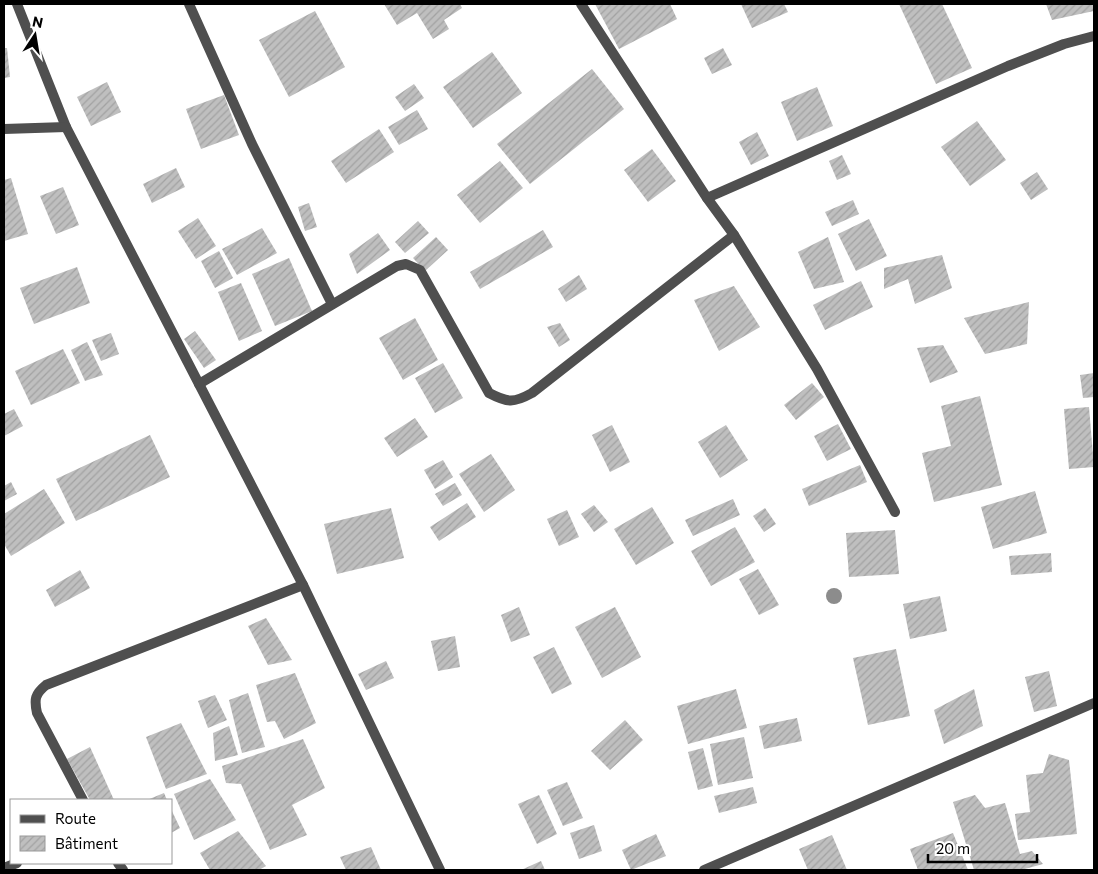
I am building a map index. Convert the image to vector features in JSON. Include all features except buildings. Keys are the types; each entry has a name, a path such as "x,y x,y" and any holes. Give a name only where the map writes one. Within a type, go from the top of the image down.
{"street":[{"path":"17,4 66,127 303,585 440,870"},
{"path":"189,4 252,144 332,304"},
{"path":"581,4 707,198 734,235 817,368 895,512"},
{"path":"707,198 1008,66 1064,44 1094,36"},
{"path":"4,129 66,127"},
{"path":"199,384 397,266 406,264 413,265 420,270 489,393 502,400 517,401 532,393 734,235"},
{"path":"82,799 37,713 34,700 37,692 46,685 303,585"},
{"path":"704,870 1094,703"}]}
